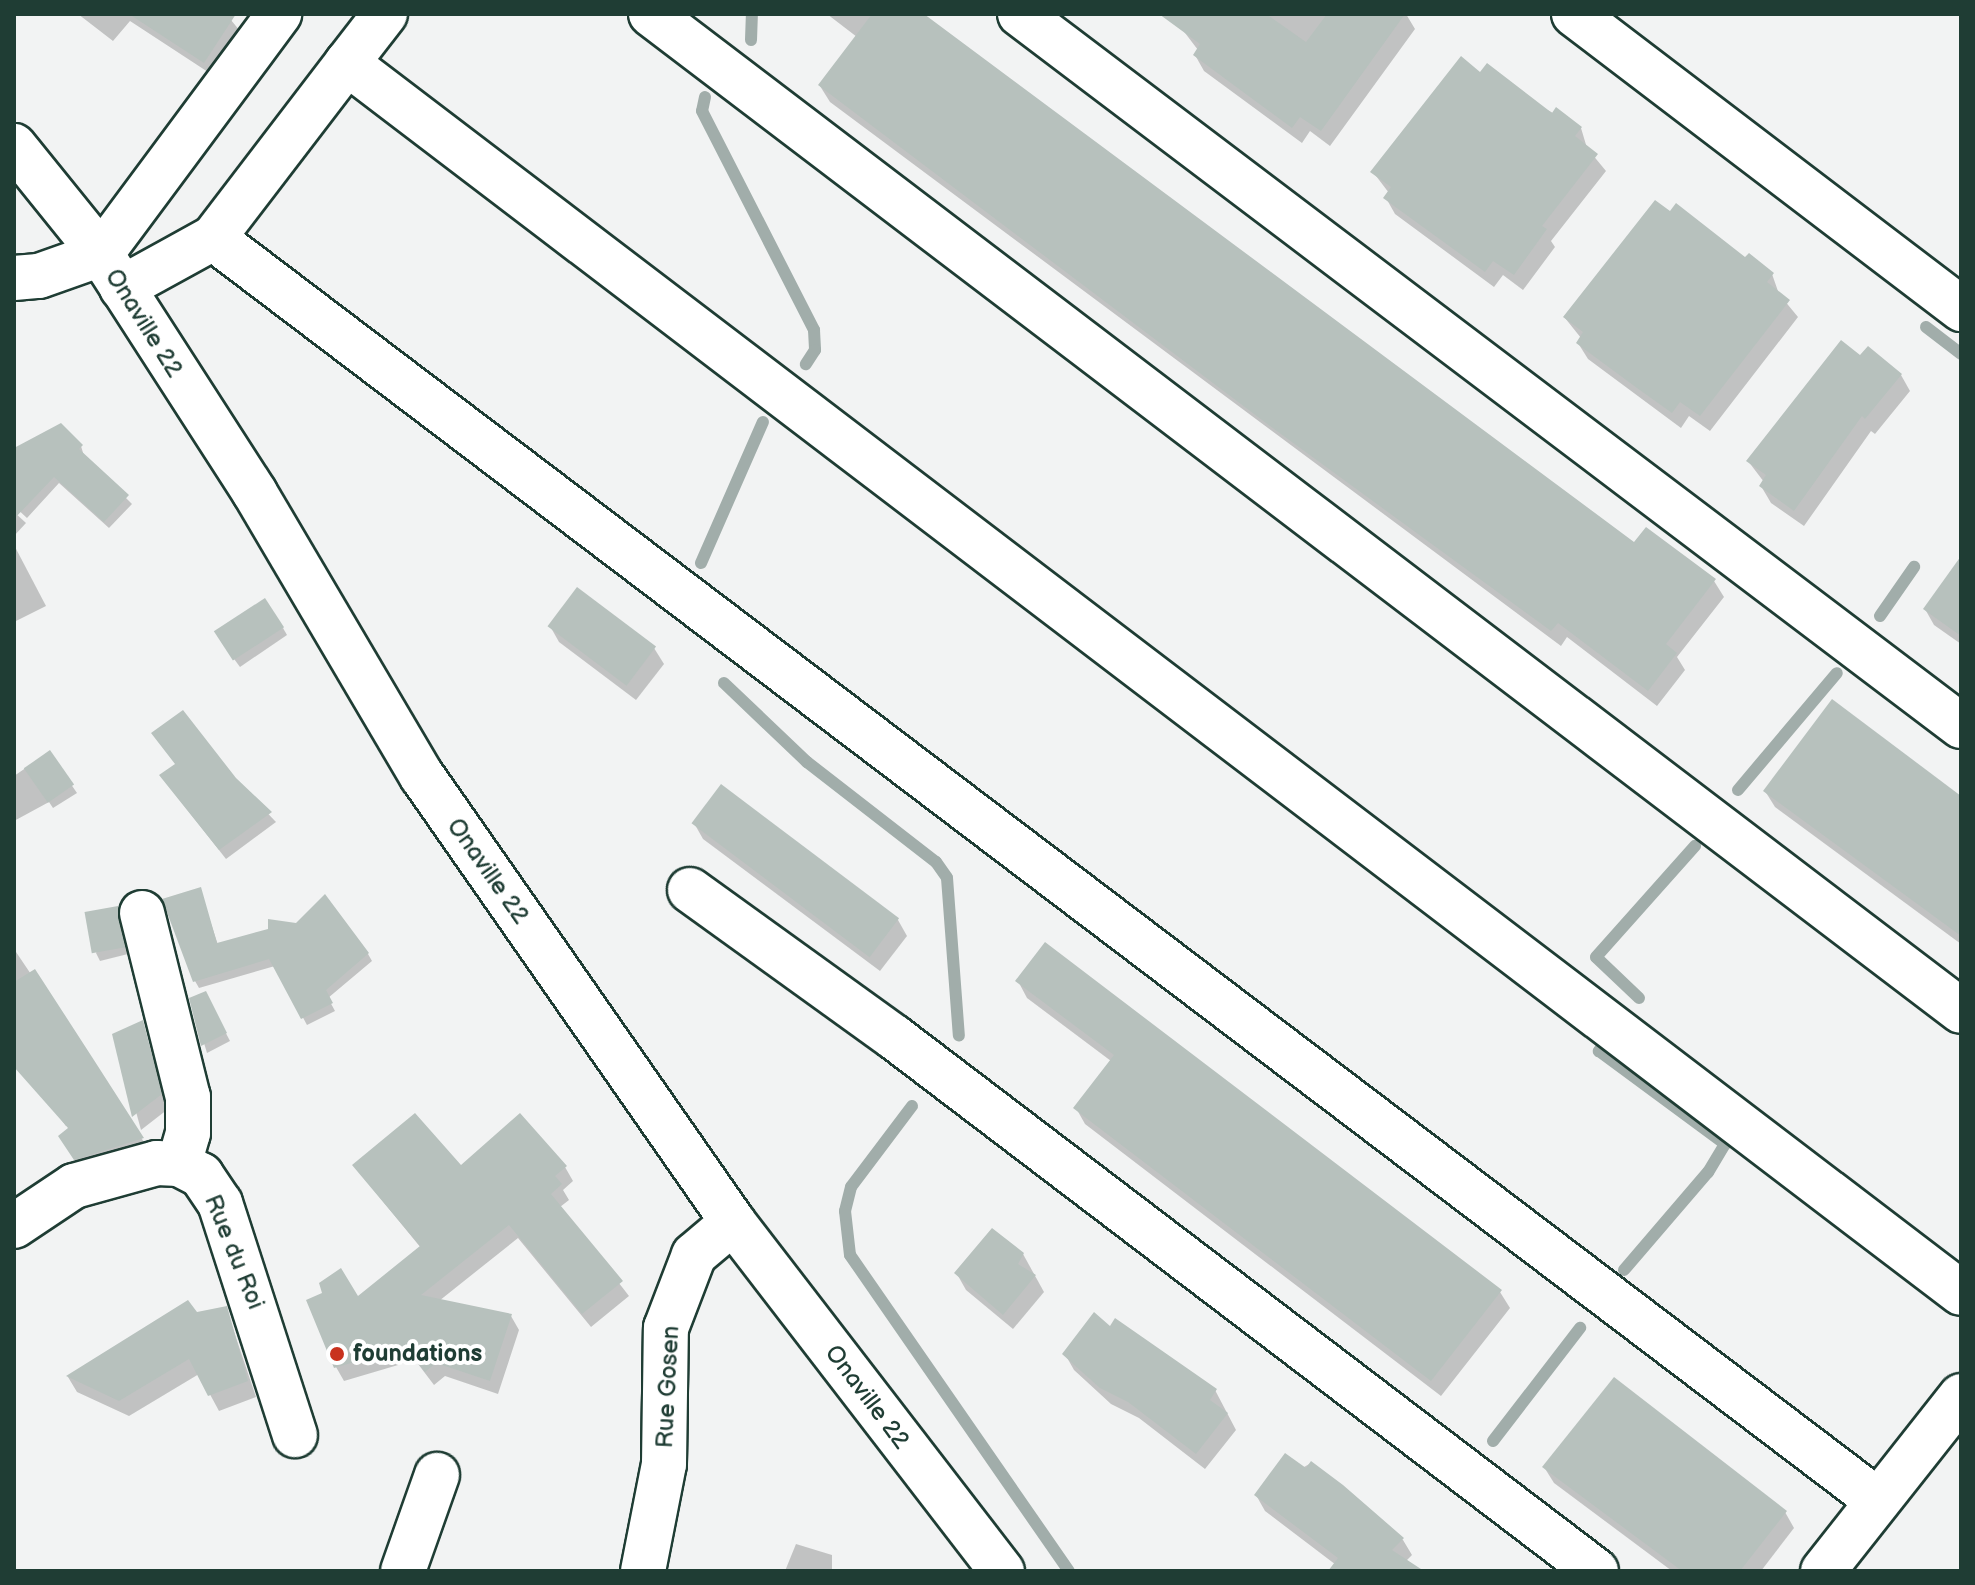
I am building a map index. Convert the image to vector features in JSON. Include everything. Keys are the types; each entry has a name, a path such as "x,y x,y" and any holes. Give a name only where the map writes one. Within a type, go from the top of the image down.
{"street":[{"path":"112,271 279,14"},
{"path":"14,278 112,271 213,238 385,14"},
{"path":"651,14 1961,1011"},
{"path":"1020,14 1961,726"},
{"path":"1574,14 1961,309"},
{"path":"347,63 1961,1293"},
{"name":"Onaville 22","path":"14,146 112,271 255,493 422,776 733,1222 1002,1571"},
{"path":"213,238 1877,1500"},
{"path":"690,890 894,1037 1596,1571"},
{"path":"14,1226 74,1186 157,1163 179,1164 188,1133 188,1097 142,913"},
{"name":"Rue du Roi","path":"179,1164 201,1175 220,1203 295,1435"},
{"name":"Rue Gosen","path":"643,1571 664,1464 666,1328 694,1255 733,1222"},
{"path":"1823,1571 1877,1500 1955,1415"},
{"path":"403,1571 437,1475"},
{"path":"933,1485 932,1510 972,1571"}],"building":[{"path":"129,14 236,14 204,63"},
{"path":"872,14 924,14 1634,542 1646,527 1716,579 1666,644 1677,653 1648,691 1558,623 1551,631 1270,426 818,85"},
{"path":"1159,14 1266,14 1306,42 1327,14 1405,14 1321,131 1300,117 1292,128 1193,55 1200,44"},
{"path":"1461,56 1480,72 1487,63 1552,113 1556,107 1582,127 1575,136 1598,154 1542,226 1547,229 1514,275 1493,261 1485,272 1383,198 1391,187 1370,172"},
{"path":"1655,200 1670,211 1676,203 1745,257 1749,253 1774,273 1767,282 1790,300 1700,416 1680,402 1672,413 1637,388 1576,343 1583,332 1563,317"},
{"path":"1841,340 1860,355 1868,346 1902,374 1865,419 1862,416 1794,511 1759,486 1766,475 1746,461"},
{"path":"61,423 83,445 79,449 129,495 104,522 54,477 14,519 14,448"},
{"path":"1961,556 1961,636 1923,609"},
{"path":"577,587 656,647 627,686 548,626"},
{"path":"265,598 284,627 233,661 214,631"},
{"path":"1832,699 1961,796 1961,936 1763,791"},
{"path":"183,710 236,778 272,812 219,850 159,775 175,764 151,733"},
{"path":"50,750 74,784 48,803 24,768"},
{"path":"721,784 899,918 870,957 692,823"},
{"path":"201,887 217,943 268,929 268,919 296,923 325,894 369,953 326,990 333,1003 301,1019 269,959 193,982 162,899"},
{"path":"118,906 125,947 92,953 85,912"},
{"path":"1045,942 1502,1290 1431,1381 1073,1108 1114,1055 1015,981"},
{"path":"35,969 144,1138 74,1160 58,1136 68,1128 14,1067 14,982"},
{"path":"206,991 227,1033 201,1046 189,998"},
{"path":"143,1020 162,1094 132,1117 112,1034"},
{"path":"415,1113 461,1165 520,1113 567,1166 555,1176 562,1184 551,1194 623,1281 582,1314 509,1225 421,1295 512,1314 490,1381 436,1363 425,1372 405,1347 334,1368 306,1300 322,1293 319,1283 341,1268 358,1296 420,1246 352,1165"},
{"path":"992,1228 1024,1253 1018,1264 1036,1275 1003,1315 954,1273"},
{"path":"188,1300 197,1312 227,1306 248,1381 208,1396 189,1359 119,1401 66,1376"},
{"path":"1094,1312 1110,1326 1115,1318 1217,1389 1210,1400 1228,1413 1196,1454 1128,1402 1100,1388 1062,1354"},
{"path":"1614,1377 1787,1511 1740,1571 1682,1571 1542,1467"},
{"path":"1285,1453 1306,1468 1311,1461 1343,1485 1404,1538 1392,1550 1424,1571 1328,1571 1338,1558 1254,1495"}],"waterway":[{"path":"751,40 752,14"},
{"path":"705,97 702,111 814,330 815,350 806,364"},
{"path":"1926,327 1961,354"},
{"path":"701,563 763,422"},
{"path":"1880,616 1914,567"},
{"path":"1738,790 1837,673"},
{"path":"724,683 807,762 936,862 947,878 959,1036"},
{"path":"1639,998 1596,957 1695,846"},
{"path":"1604,1044 1599,1051 1725,1144 1708,1172 1624,1270"},
{"path":"912,1106 851,1187 845,1211 850,1255 1069,1571"},
{"path":"1493,1441 1580,1328"}],"place":[{"name":"foundations","path":"337,1354"}]}
